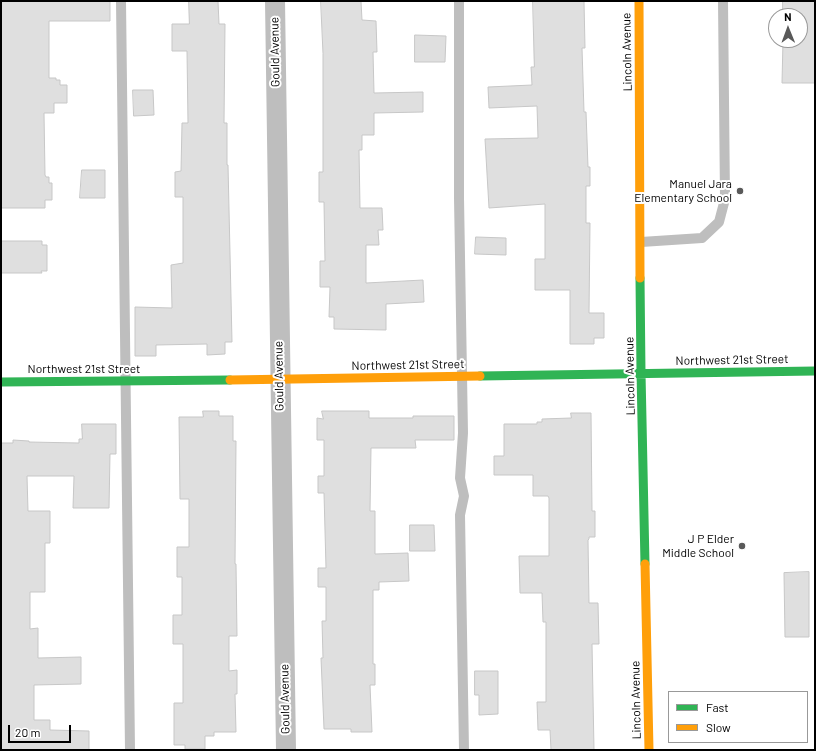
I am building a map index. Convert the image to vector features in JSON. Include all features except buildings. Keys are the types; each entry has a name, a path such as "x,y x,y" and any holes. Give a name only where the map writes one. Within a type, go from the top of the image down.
{"street":[{"name":"Gould Avenue","path":"274,1 286,750"},
{"name":"Lincoln Avenue","path":"639,1 642,373 648,750"},
{"name":"Northwest 21st Street","path":"1,382 279,380 815,370"}],"lane":[{"path":"121,1 130,750"},
{"path":"459,1 459,198 463,433 460,478 464,496 460,515 464,750"},
{"path":"641,242 702,238 719,222 725,199 723,1"}],"traffic: fast":[{"path":"640,278 645,564"},
{"path":"480,376 815,371"},
{"path":"1,382 230,380"}],"traffic: slow":[{"path":"639,1 640,278"},
{"path":"230,380 480,376"},
{"path":"645,564 649,750"}],"place":[{"name":"Manuel Jara Elementary School","path":"740,191"},
{"name":"J P Elder Middle School","path":"742,546"}]}
